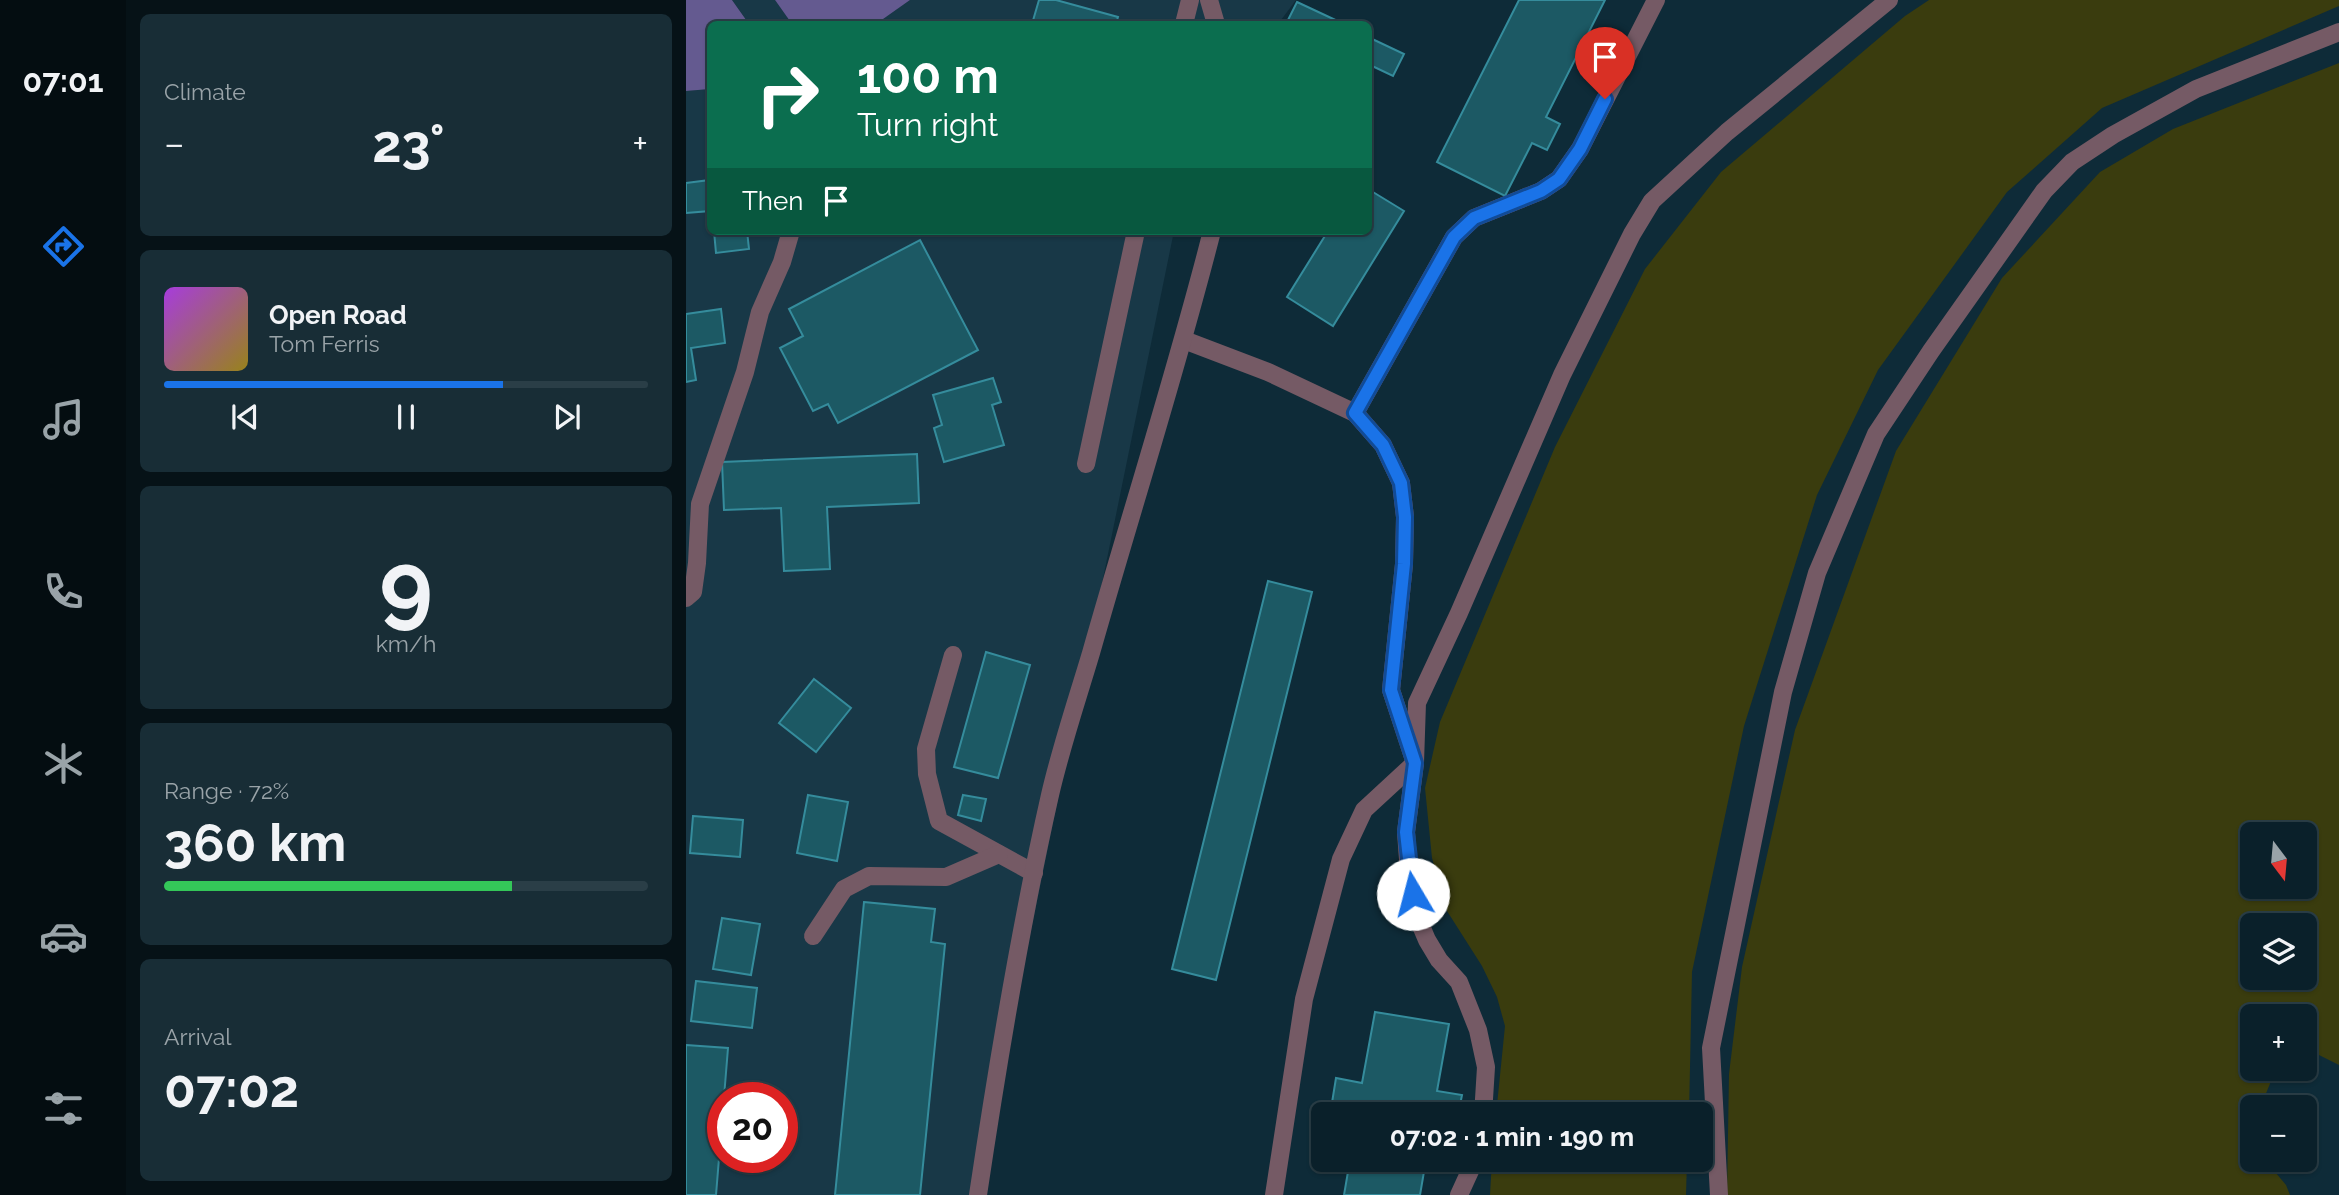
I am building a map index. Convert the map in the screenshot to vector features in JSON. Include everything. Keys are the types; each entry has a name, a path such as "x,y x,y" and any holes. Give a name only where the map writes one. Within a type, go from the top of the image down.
{"street":[{"path":"1185,21 1190,0"},
{"path":"1209,0 1215,21"},
{"path":"1355,413 1454,237 1474,218 1541,191 1559,179 1580,149 1656,0"},
{"path":"1484,1102 1486,1067 1478,1030 1459,982 1439,960 1416,914 1406,832 1415,763 1417,703 1562,375 1632,234 1652,201 1727,132 1889,0"},
{"path":"1719,1195 1711,1048 1783,692 1817,573 1876,434 2044,191 2072,162 2113,135 2196,89 2339,32"},
{"path":"686,598 693,592 699,504 745,372 760,312 782,262 790,235"},
{"path":"1086,464 1135,235"},
{"path":"978,1195 1026,907 1051,793 1184,340 1211,235"},
{"path":"1184,340 1268,372 1355,413 1383,445 1401,483 1405,517 1404,564 1391,690 1415,763"},
{"path":"953,655 926,748 927,774 939,821 1034,873"},
{"path":"1274,1195 1304,999 1341,859 1364,810 1415,763"},
{"path":"813,936 844,889 869,876 946,877 999,854"},
{"path":"1459,1195 1470,1172"}],"shaded area":[{"path":"686,0 732,0 747,21 707,21 707,89 686,91"},
{"path":"732,0 775,0 790,21 747,21"},
{"path":"775,0 910,0 880,21 790,21"},
{"path":"910,0 1296,0 1280,21 880,21"},
{"path":"1929,0 2339,0 2339,6 2102,108 2007,192 1878,370 1817,495 1744,726 1692,972 1689,1102 1497,1102 1505,1026 1497,997 1482,966 1447,911 1432,858 1425,788 1440,722 1555,447 1645,269 1721,172 1905,16"},
{"path":"2339,63 2339,1065 2317,1054 2317,1004 2240,1004 2240,1081 2271,1081 2265,1095 2240,1095 2240,1172 2275,1172 2290,1195 1727,1195 1729,1074 1742,967 1795,730 1896,451 2002,278 2100,172 2173,129"},
{"path":"707,89 707,235 1173,235 977,1195 686,1195 686,91"},
{"path":"1491,1172 1687,1172 1686,1195 1490,1195"}],"building":[{"path":"1039,0 1056,0 1118,17 1117,21 1033,21"},
{"path":"1519,0 1605,0 1546,117 1560,124 1547,150 1532,143 1505,196 1437,162"},
{"path":"1297,2 1338,21 1288,21"},
{"path":"1372,39 1404,54 1393,76 1372,66"},
{"path":"707,180 707,211 686,213 686,183"},
{"path":"1372,191 1404,211 1333,326 1287,297 1326,235 1372,235"},
{"path":"714,235 747,235 749,249 716,253"},
{"path":"920,240 978,350 838,423 828,404 813,411 780,348 803,336 789,309"},
{"path":"721,309 725,343 691,348 696,380 686,382 686,314"},
{"path":"993,378 1001,402 992,405 1004,445 944,462 934,428 942,425 933,395"},
{"path":"917,454 919,503 827,507 830,569 784,571 781,508 724,510 722,462"},
{"path":"1268,581 1312,592 1216,980 1172,969"},
{"path":"986,652 1030,665 998,778 954,767"},
{"path":"814,679 851,708 816,752 779,723"},
{"path":"808,795 848,802 837,861 797,853"},
{"path":"963,795 986,799 981,821 958,815"},
{"path":"693,816 743,820 740,857 690,853"},
{"path":"864,902 935,909 931,942 945,944 920,1195 835,1195"},
{"path":"722,918 760,924 751,975 713,969"},
{"path":"696,981 757,988 752,1028 691,1021"},
{"path":"1375,1012 1449,1024 1437,1091 1462,1095 1461,1102 1332,1102 1336,1078 1362,1083"},
{"path":"686,1045 728,1048 725,1082 707,1082 707,1173 718,1173 716,1195 686,1195"},
{"path":"1348,1172 1424,1172 1420,1195 1344,1195"}],"route":[{"path":"1413,894 1406,832 1415,763 1391,690 1404,564 1405,517 1401,483 1383,445 1355,413 1454,237 1474,218 1541,191 1559,179 1580,149 1605,99"}]}
